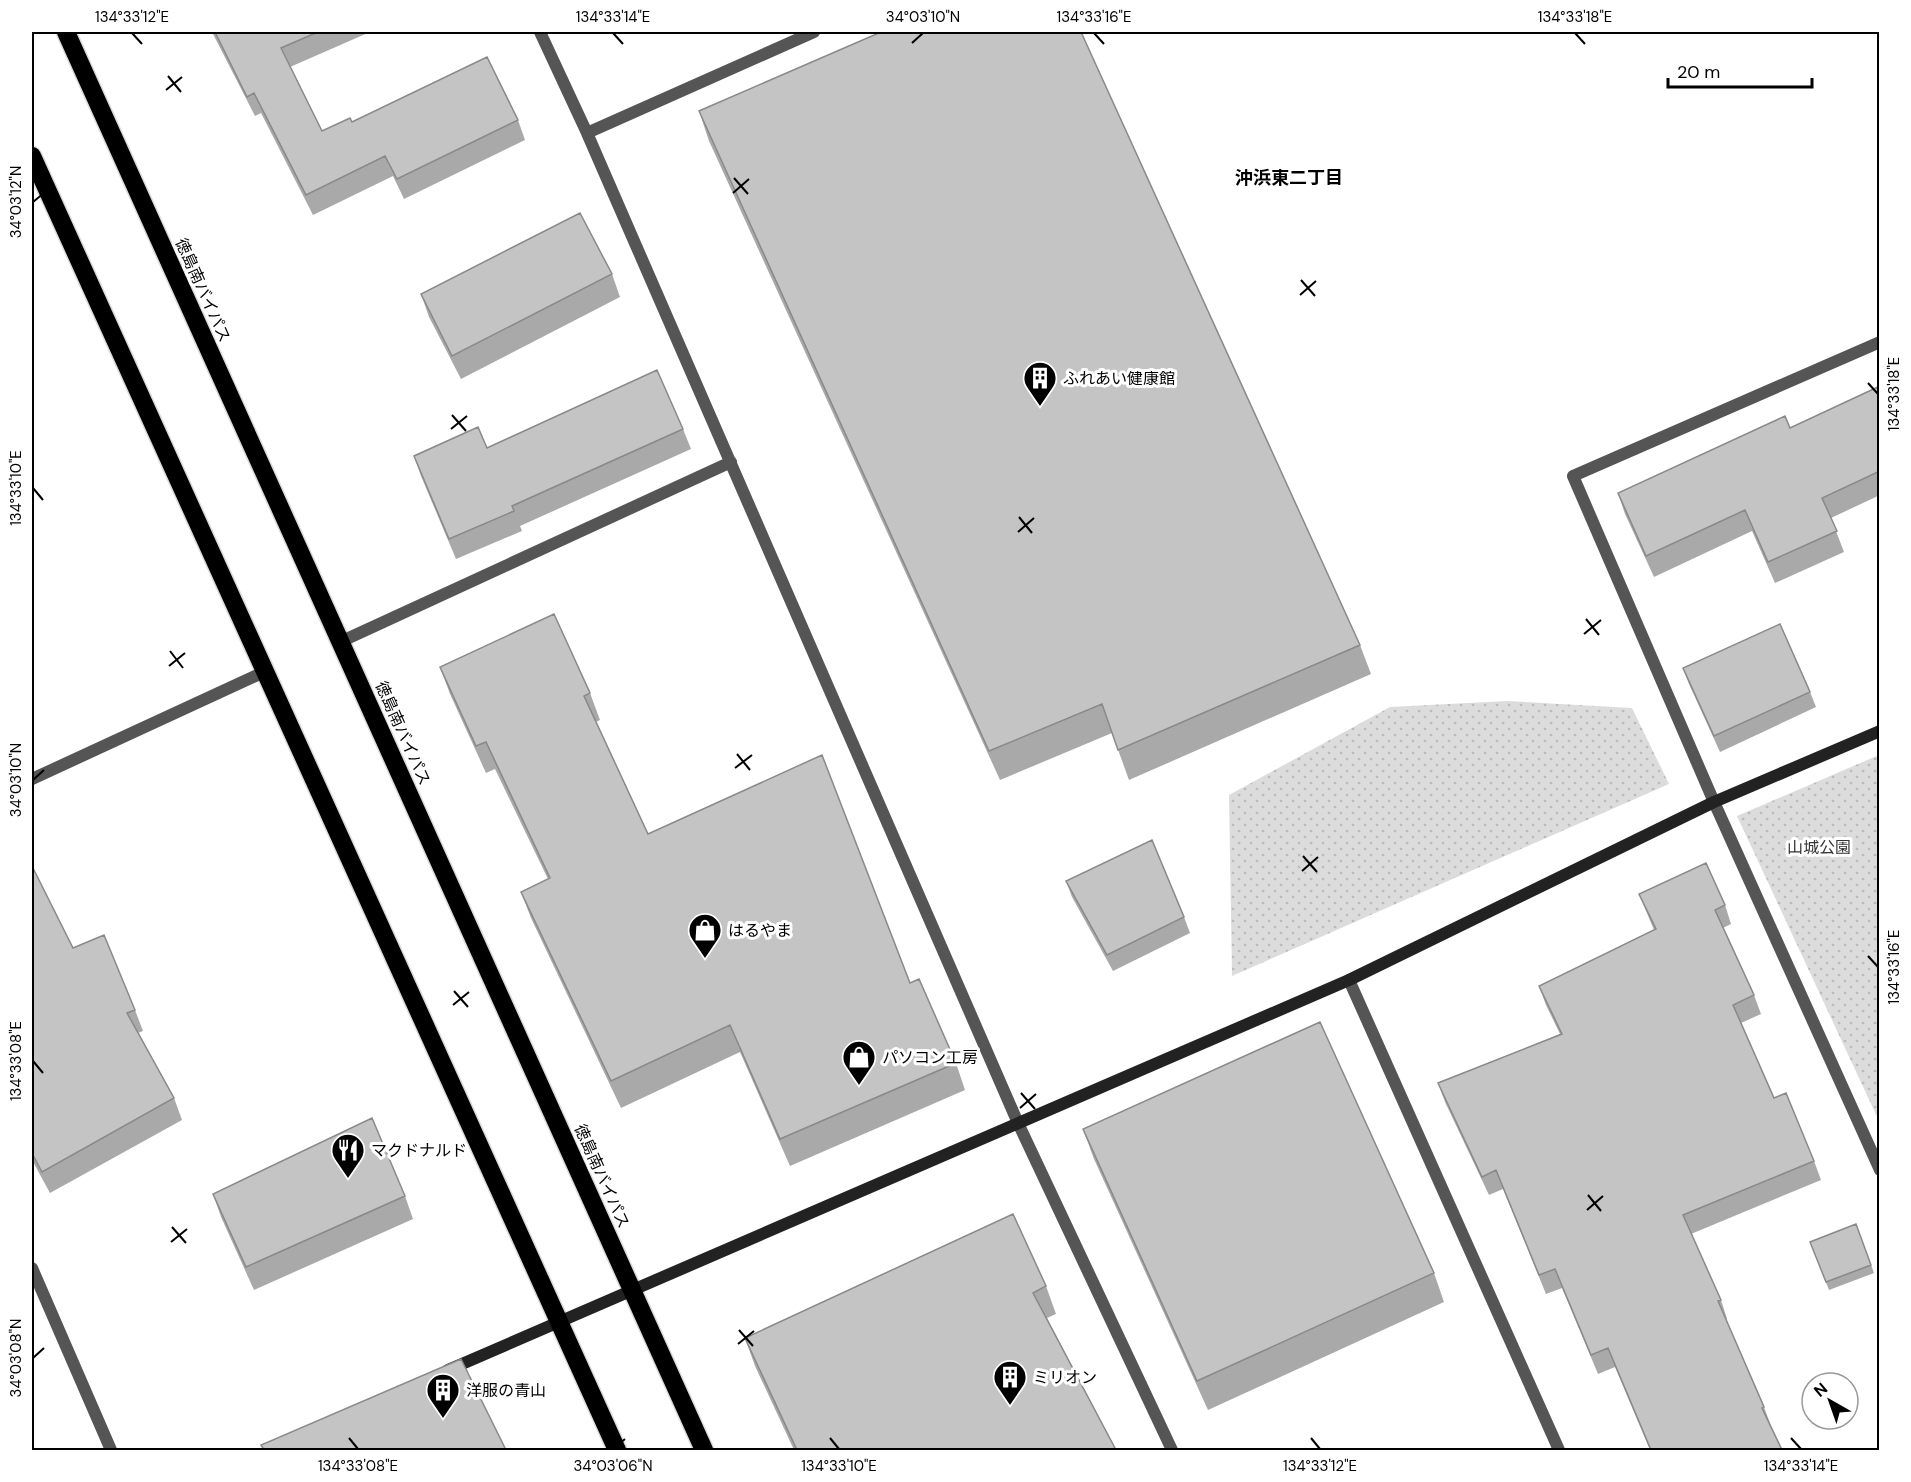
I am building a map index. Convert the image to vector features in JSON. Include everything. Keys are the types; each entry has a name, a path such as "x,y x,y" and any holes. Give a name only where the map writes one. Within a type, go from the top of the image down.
{"highway":[{"name":"徳島南バイパス","path":"66,32 704,1450"},
{"path":"32,156 616,1450"}],"street":[{"path":"540,32 588,133 1018,1123 1172,1450"},
{"path":"588,133 814,32"},
{"path":"1880,342 1573,476 1714,802 1880,1170"},
{"path":"340,642 730,462"},
{"path":"32,779 264,672"},
{"path":"434,1376 1349,980 1714,802 1880,731"},
{"path":"1349,980 1558,1450"},
{"path":"32,1268 111,1450"}],"green space":[{"path":"1507,701 1632,708 1669,784 1232,976 1229,795 1390,707"},
{"name":"山城公園","path":"1879,755 1879,1121 1737,816"}],"building":[{"path":"215,32 318,32 281,48 322,131 350,118 352,122 487,57 518,120 397,179 385,156 306,195 254,93 247,97"},
{"name":"ふれあい健康館","path":"881,32 1081,32 1360,645 1118,750 1102,704 989,751 699,111"},
{"path":"580,213 612,274 452,356 421,294"},
{"path":"657,370 683,429 512,506 514,511 449,539 414,456 478,427 487,448"},
{"path":"1880,386 1880,471 1822,498 1837,531 1768,562 1745,510 1646,556 1618,493 1785,416 1790,428"},
{"path":"554,614 590,693 584,696 648,834 822,755 910,983 919,979 956,1063 780,1139 730,1025 611,1081 521,892 550,878 486,742 476,746 440,667"},
{"path":"1780,624 1810,692 1714,736 1683,668"},
{"path":"1152,840 1184,917 1107,955 1066,881"},
{"path":"1706,863 1725,905 1715,910 1754,995 1733,1005 1774,1098 1786,1093 1814,1161 1683,1215 1721,1300 1718,1301 1764,1407 1762,1408 1782,1450 1651,1450 1608,1348 1591,1355 1555,1269 1539,1275 1496,1170 1482,1177 1438,1083 1562,1034 1539,986 1656,929 1639,894"},
{"path":"32,866 73,948 104,935 135,1010 127,1013 174,1098 42,1172 32,1153"},
{"path":"1320,1022 1434,1273 1197,1381 1083,1129"},
{"name":"マクドナルド","path":"372,1118 405,1196 246,1267 213,1194"},
{"path":"1013,1214 1046,1286 1033,1293 1116,1450 797,1450 745,1338"},
{"path":"1856,1224 1871,1265 1826,1282 1810,1242"},
{"path":"461,1359 506,1450 264,1450 261,1445"}],"place":[{"name":"ふれあい健康館","path":"1040,407"},
{"name":"はるやま","path":"705,959"},
{"name":"パソコン工房","path":"859,1086"},
{"name":"マクドナルド","path":"348,1179"},
{"name":"ミリオン","path":"1010,1406"},
{"name":"洋服の青山","path":"443,1419"}],"district":[{"name":"沖浜東二丁目","path":"1289,178"}]}
